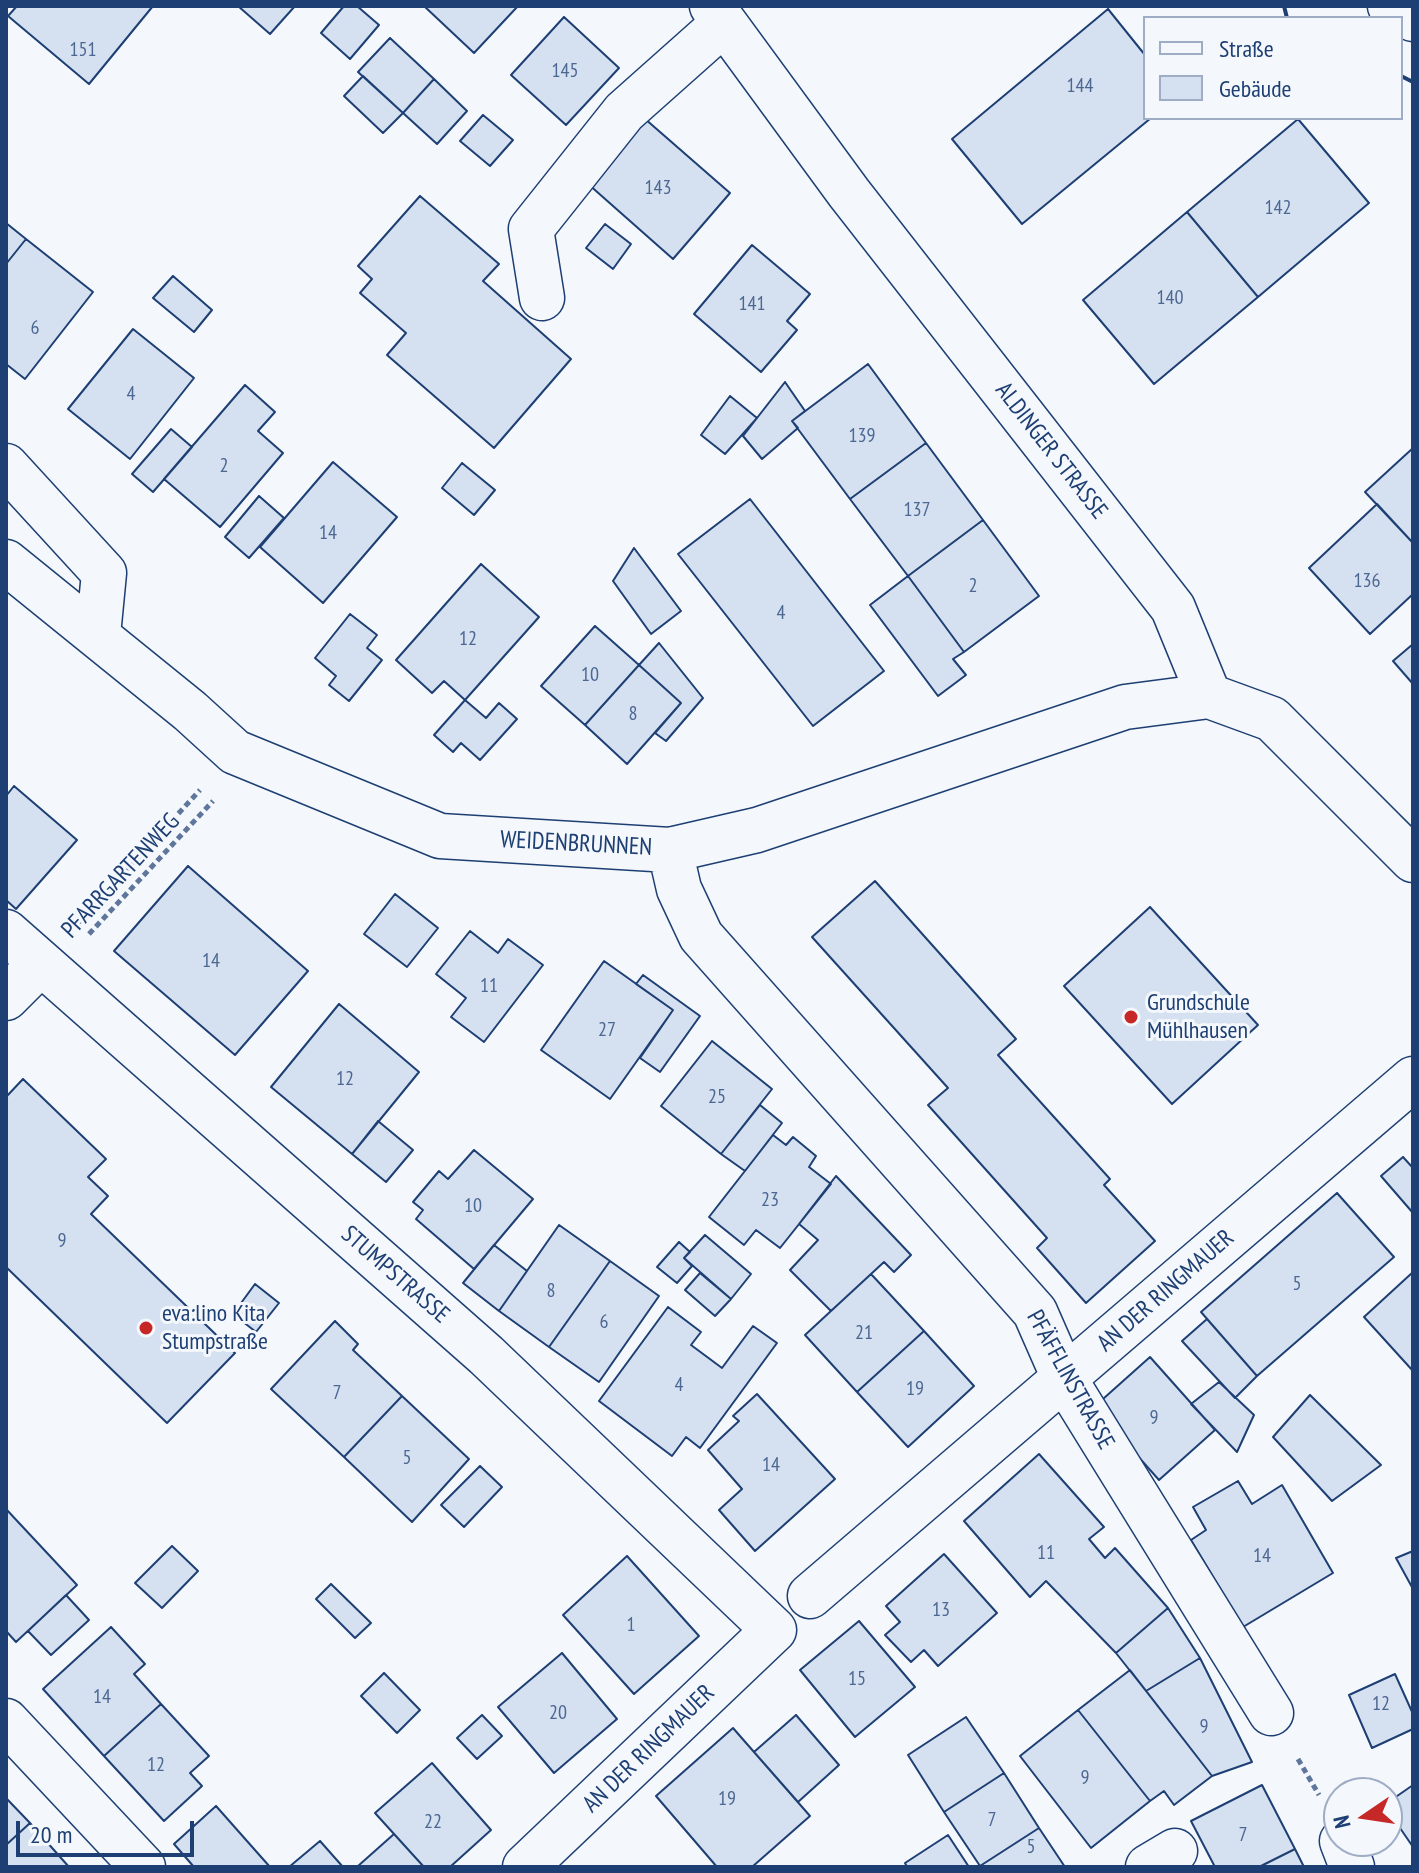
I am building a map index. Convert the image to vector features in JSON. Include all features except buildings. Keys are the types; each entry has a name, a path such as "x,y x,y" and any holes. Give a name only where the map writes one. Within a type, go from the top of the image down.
{"street":[{"path":"1390,6 1413,19"},
{"path":"542,298 531,229 624,112 718,14"},
{"name":"ALDINGER STRASSE","path":"718,14 849,193 1173,608 1209,696"},
{"path":"6,466 104,573 98,635"},
{"name":"WEIDENBRUNNEN","path":"6,562 243,755 440,836 670,850 757,830 1125,707 1209,696"},
{"path":"1209,696 1272,719 1413,860"},
{"name":"PFÄFFLINSTRASSE","path":"670,850 679,889 701,936 1035,1312 1064,1378 1271,1713"},
{"name":"STUMPSTRASSE","path":"6,932 486,1355 774,1630"},
{"path":"6,998 47,968"},
{"name":"AN DER RINGMAUER","path":"810,1596 1413,1079"},
{"name":"AN DER RINGMAUER","path":"525,1867 774,1630"},
{"path":"6,1721 143,1867"}],"path":[{"name":"PFARRGARTENWEG","path":"47,968 243,755"},
{"name":"PFARRGARTENWEG","path":"47,968 243,755"},
{"path":"1271,1713 1323,1805"}],"wall":[{"path":"1284,6 1286,16"},
{"path":"1403,77 1413,82"}],"place":[{"name":"Grundschule Mühlhausen","path":"1131,1017"},
{"name":"eva:lino Kita Stumpstraße","path":"146,1328"}]}
